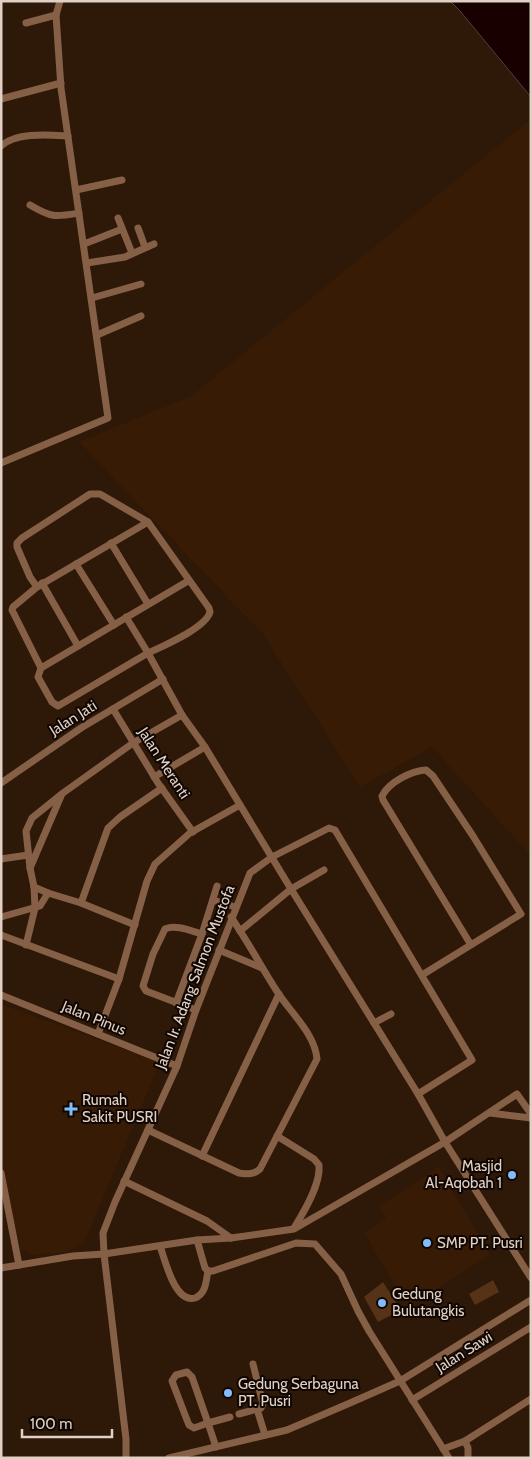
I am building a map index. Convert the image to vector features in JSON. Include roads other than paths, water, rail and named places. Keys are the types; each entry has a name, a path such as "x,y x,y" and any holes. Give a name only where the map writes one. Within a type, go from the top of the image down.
{"street":[{"path":"1,463 108,418 61,83 56,15 60,1"},
{"path":"26,22 56,15"},
{"path":"1,99 61,83"},
{"path":"1,146 9,139 43,134 68,136"},
{"path":"76,190 122,180"},
{"path":"30,205 47,215 57,216 79,213"},
{"path":"118,218 132,253"},
{"path":"138,228 145,247"},
{"path":"84,244 122,229"},
{"path":"87,263 125,256 154,244"},
{"path":"92,298 141,284"},
{"path":"97,335 141,316"},
{"path":"78,646 39,585 30,577 17,547 22,538 90,494 100,494 148,522 209,608 209,616 205,621 178,638 148,653 58,706 52,702 38,677 41,668 126,618 188,580"},
{"path":"41,668 12,610 13,606 39,585 148,522"},
{"path":"111,543 148,604"},
{"path":"76,564 114,625"},
{"path":"126,618 148,653 182,715 205,747 418,1094 444,1142 531,1278"},
{"name":"Jalan Jati","path":"1,783 81,728 163,679"},
{"name":"Jalan Meranti","path":"113,709 154,776 193,832"},
{"path":"26,945 36,908 26,831 32,818 63,793 134,743 182,715"},
{"path":"154,776 205,747"},
{"path":"422,975 471,945 521,914 433,776 426,770 418,771 395,782 384,791 383,800 471,945"},
{"path":"81,903 108,828 120,817 162,788"},
{"path":"30,868 63,793"},
{"path":"98,1034 119,979 147,881 155,864 193,832 240,805"},
{"name":"Jalan Ir. Adang Salmon Mustofa","path":"126,1458 126,1439 103,1233 177,1066 231,917 250,873 272,857 329,828 335,830 472,1060 418,1094"},
{"path":"1,859 28,855"},
{"path":"240,931 291,889 324,870"},
{"path":"34,886 48,893 81,903 135,924"},
{"path":"176,1003 202,934 217,886"},
{"path":"1,917 40,906 48,893"},
{"path":"213,900 235,908"},
{"path":"148,1130 239,1173 250,1175 260,1169 316,1058 316,1050 312,1041 279,994 231,917"},
{"path":"196,1010 144,989 143,986 153,954 165,929 168,927 202,934"},
{"path":"1,935 119,979"},
{"path":"219,950 263,968"},
{"path":"202,1156 279,994"},
{"name":"Jalan Pinus","path":"1,995 177,1066"},
{"path":"374,1023 391,1014"},
{"path":"1,1268 73,1256 104,1254 197,1240 231,1238 294,1229 444,1142 517,1094 531,1116"},
{"path":"490,1113 531,1116"},
{"path":"277,1136 314,1159 319,1165 317,1182 294,1229"},
{"path":"1,1173 20,1265"},
{"path":"124,1182 207,1221 231,1238"},
{"path":"308,1202 320,1214"},
{"path":"197,1240 205,1268 213,1271 296,1243 315,1244 341,1274 358,1311 449,1458"},
{"path":"160,1246 172,1279 182,1295 189,1299 198,1297 204,1292 208,1270"},
{"path":"169,1458 287,1430 400,1381 531,1300"},
{"name":"Jalan Sawi","path":"412,1400 531,1327"},
{"path":"239,1414 261,1408 263,1404 253,1364"},
{"path":"216,1447 208,1423 190,1373 186,1372 176,1375 172,1381 190,1425 194,1428 208,1423 230,1417"},
{"path":"443,1449 465,1441 531,1399"},
{"path":"257,1409 265,1435"},
{"path":"465,1441 468,1448 468,1458"}],"place":[{"name":"Rumah Sakit PUSRI","path":"71,1109"},
{"name":"Masjid Al-Aqobah 1","path":"512,1175"},
{"name":"SMP PT. Pusri","path":"427,1243"},
{"name":"Gedung Bulutangkis","path":"382,1303"},
{"name":"Gedung Serbaguna PT. Pusri","path":"228,1393"}]}
